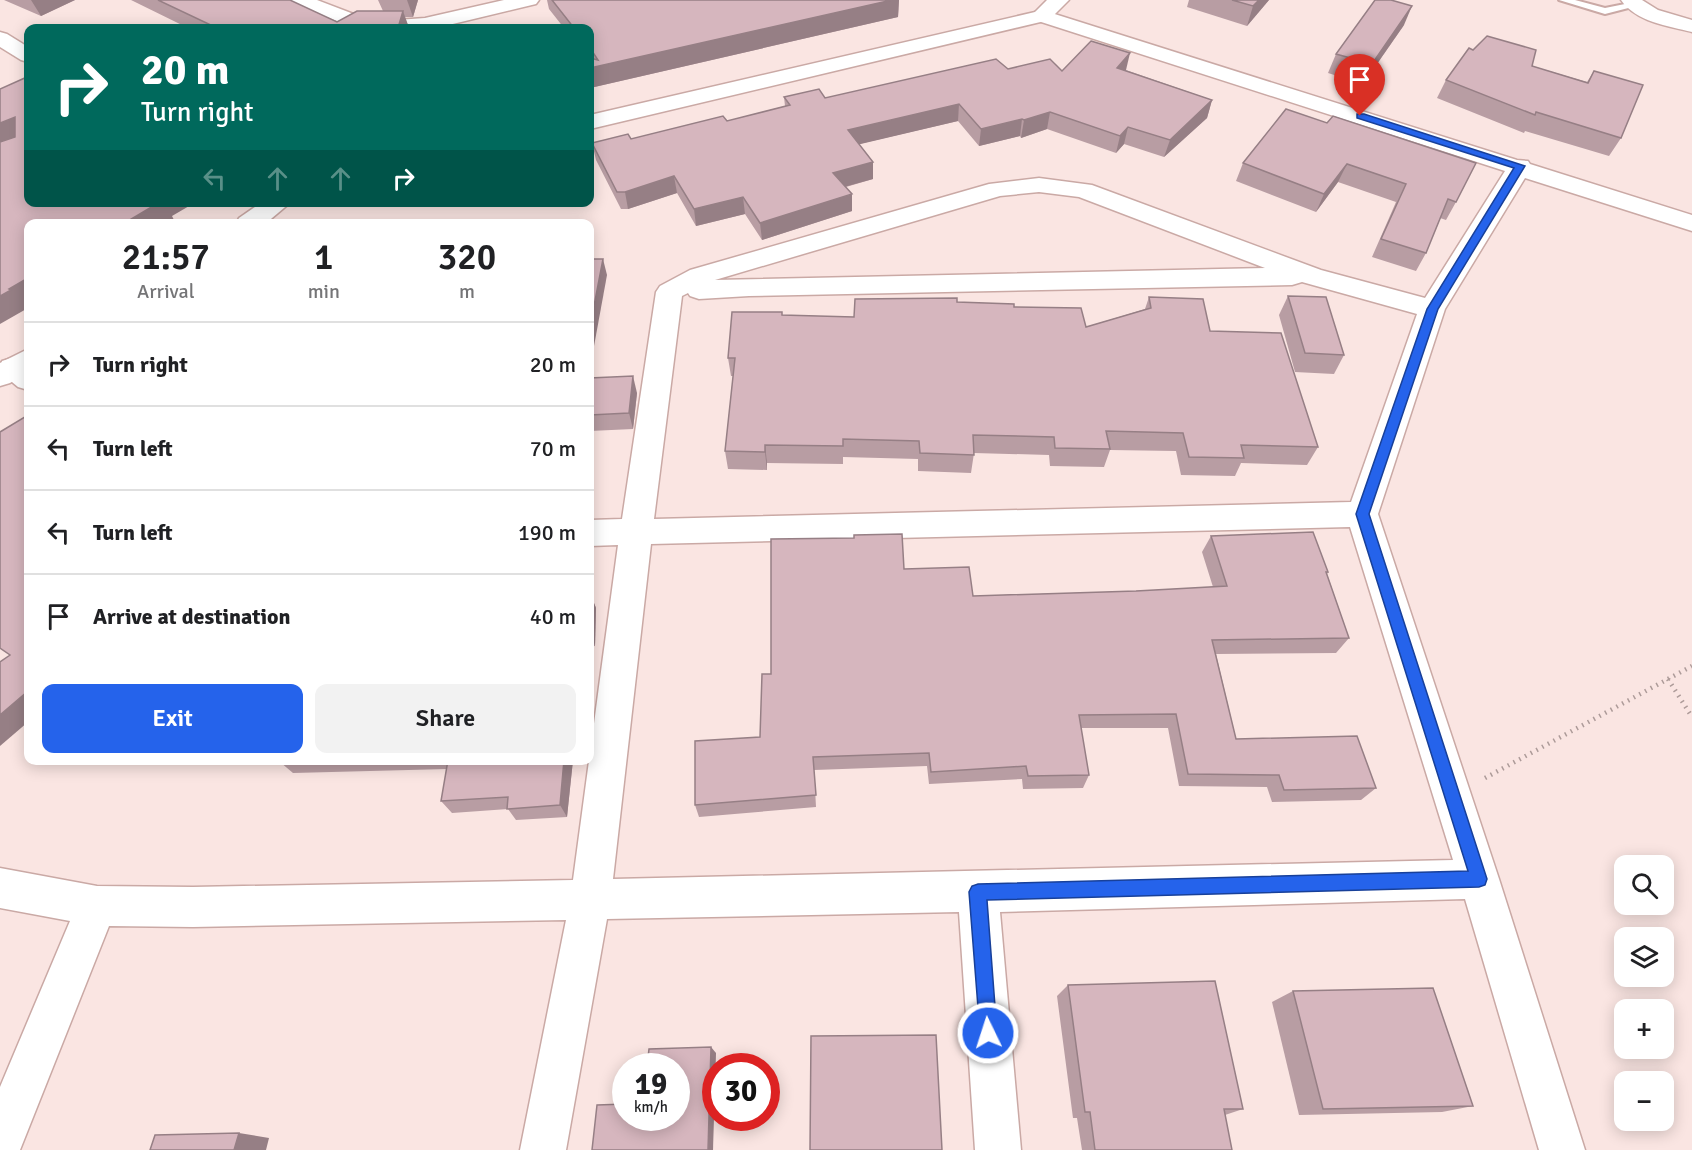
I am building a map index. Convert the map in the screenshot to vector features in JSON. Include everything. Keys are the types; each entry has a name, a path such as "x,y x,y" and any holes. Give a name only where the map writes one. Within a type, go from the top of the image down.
{"street":[{"path":"300,0 364,24"},
{"path":"424,24 529,0"},
{"path":"594,121 1042,16 1059,0"},
{"path":"1633,3 1665,19 1692,26"},
{"path":"1042,16 1520,166 1692,223"},
{"path":"0,38 24,53"},
{"path":"1520,166 1432,309 1362,514 1563,1150"},
{"path":"669,292 699,276 998,189 1039,186 1083,190 1312,276 1432,309"},
{"path":"255,219 272,207"},
{"path":"669,292 749,287 1312,276"},
{"path":"543,1150 591,898 636,534 669,292"},
{"path":"594,533 636,534 1362,514"},
{"path":"0,888 97,906 193,907 978,892 1479,879"},
{"path":"978,892 998,1150"},
{"path":"0,1142 97,906"}],"lane":[{"path":"1564,0 1605,11 1633,3"}],"path":[{"path":"1453,796 1692,666"},
{"path":"1668,679 1692,717"}],"building":[{"path":"158,0 290,0 337,22 357,11 403,11 399,24 209,24"},
{"path":"552,0 892,0 594,67 594,59 598,60 594,54 594,24 571,24"},
{"path":"1232,0 1259,0 1253,6"},
{"path":"1375,0 1391,0 1412,6 1372,64 1336,54"},
{"path":"1487,36 1536,50 1532,66 1588,83 1594,71 1643,85 1621,138 1536,112 1535,115 1446,80 1469,48 1473,50"},
{"path":"1091,41 1130,53 1117,68 1212,100 1170,140 1128,127 1120,136 1050,112 981,129 959,104 848,130 873,162 833,173 852,194 760,223 743,197 694,209 674,176 625,192 617,192 594,147 594,142 628,134 631,139 723,116 727,121 790,105 784,97 819,89 825,98 996,59 1008,69 1050,59 1062,71"},
{"path":"24,78 24,207 152,207 131,219 24,219 24,280 0,296 0,142 15,137 15,117 0,123 0,89"},
{"path":"1286,109 1327,123 1333,116 1476,163 1456,202 1448,199 1426,253 1381,239 1406,184 1347,164 1324,194 1243,163"},
{"path":"594,259 603,259 594,306"},
{"path":"1288,296 1326,297 1344,355 1305,353"},
{"path":"1149,297 1203,299 1210,331 1281,333 1318,447 1241,445 1244,458 1189,457 1183,433 1106,431 1110,449 1055,448 1054,437 973,435 974,455 920,453 919,441 843,439 843,446 765,445 765,452 725,451 735,358 728,358 732,312 782,312 782,315 854,317 855,299 957,298 957,302 1014,304 1014,307 1081,308 1086,327 1151,308"},
{"path":"633,376 629,413 594,415 594,378"},
{"path":"24,417 24,694 0,715 0,662 10,655 0,648 0,432"},
{"path":"1313,532 1349,638 1212,640 1236,739 1357,736 1376,788 1284,790 1279,775 1188,774 1176,714 1079,715 1089,775 1028,776 1026,766 931,772 929,753 813,757 816,795 695,805 695,741 760,737 762,674 771,674 771,539 854,538 854,535 902,534 904,569 969,567 973,596 1227,586 1211,536"},
{"path":"447,765 564,765 560,805 507,809 508,797 441,801"},
{"path":"1215,981 1243,1109 1224,1109 1232,1150 1095,1150 1090,1112 1085,1112 1068,985"},
{"path":"1433,988 1473,1106 1323,1109 1293,991"},
{"path":"936,1035 942,1150 810,1150 811,1036"},
{"path":"711,1047 711,1053 702,1053 702,1131 709,1131 708,1150 592,1150 597,1105 612,1104 612,1131 690,1131 690,1053 649,1053 649,1049"},
{"path":"239,1133 234,1150 150,1150 155,1135"}],"route":[{"path":"988,1033 978,892 1479,879 1362,514 1432,309 1520,166 1360,116"}]}
